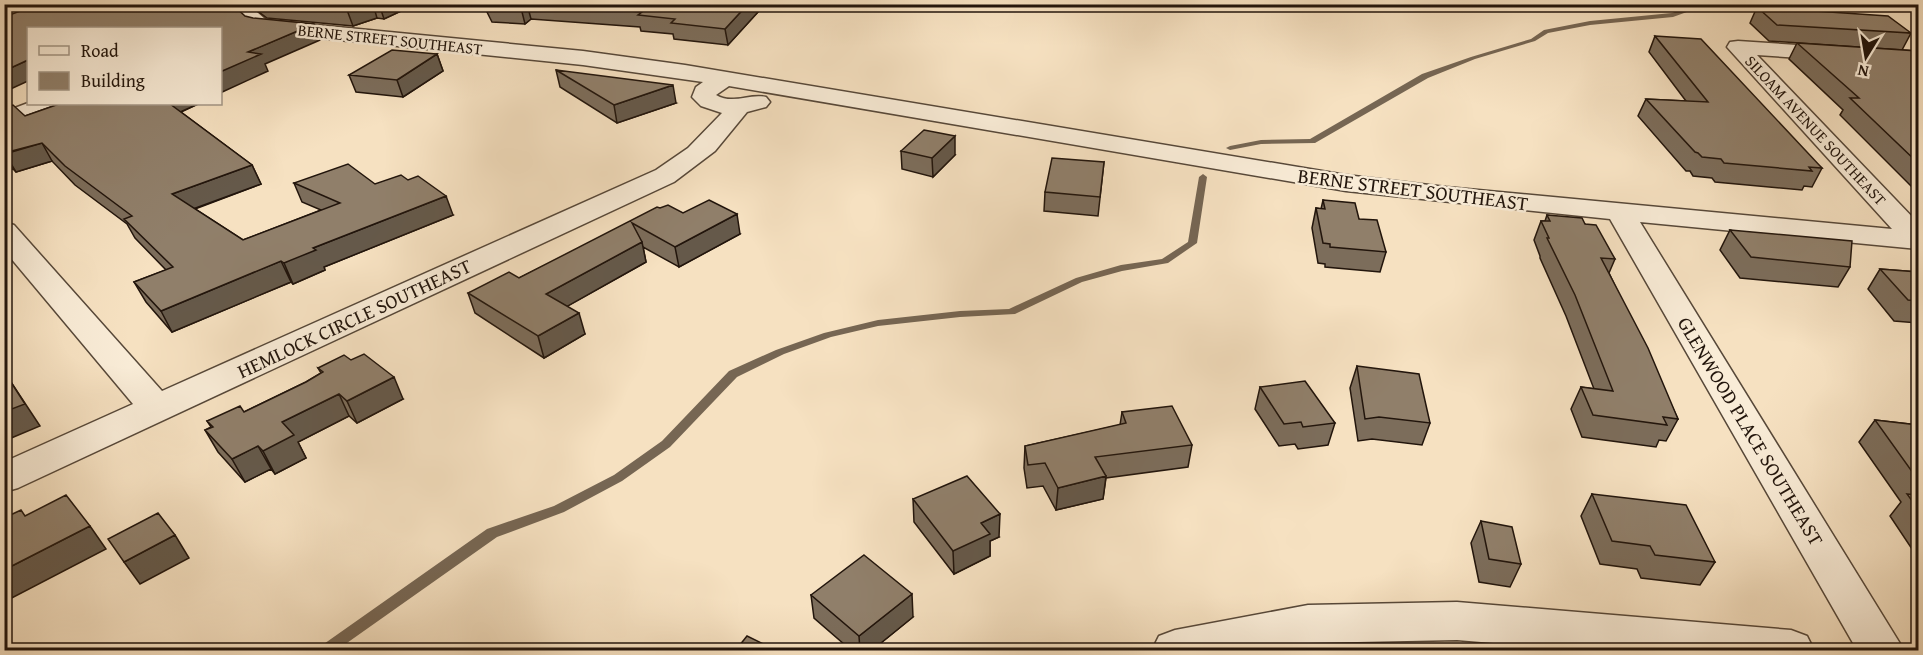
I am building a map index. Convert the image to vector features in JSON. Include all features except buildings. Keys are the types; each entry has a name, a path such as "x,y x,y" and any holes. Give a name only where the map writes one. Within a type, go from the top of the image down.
{"street":[{"name":"BERNE STREET SOUTHEAST","path":"146,4 247,14 260,26 638,66 727,79 757,98"},
{"path":"222,32 279,8"},
{"name":"SILOAM AVENUE SOUTHEAST","path":"1918,59 1738,47 1918,240"},
{"name":"BERNE STREET SOUTHEAST","path":"638,66 676,79 727,106 757,98 800,98 911,110 1346,183 1446,195 1918,240"},
{"path":"699,151 698,141 706,96 716,82 727,79"},
{"name":"HEMLOCK CIRCLE SOUTHEAST","path":"4,478 665,176 690,161 757,98"},
{"path":"4,120 46,105"},
{"name":"GLENWOOD PLACE SOUTHEAST","path":"1620,212 1881,651"},
{"path":"4,231 157,409"},
{"path":"1175,651 1308,624 1457,621 1791,651"}],"waterway":[{"path":"1230,148 1261,142 1312,141 1425,76 1473,58 1533,40 1546,31 1590,23 1673,15 1706,4"},
{"path":"326,650 492,533 559,509 618,478 666,444 733,374 780,352 828,335 878,323 960,314 1011,312 1079,280 1121,268 1165,261 1192,243 1203,177"}]}
